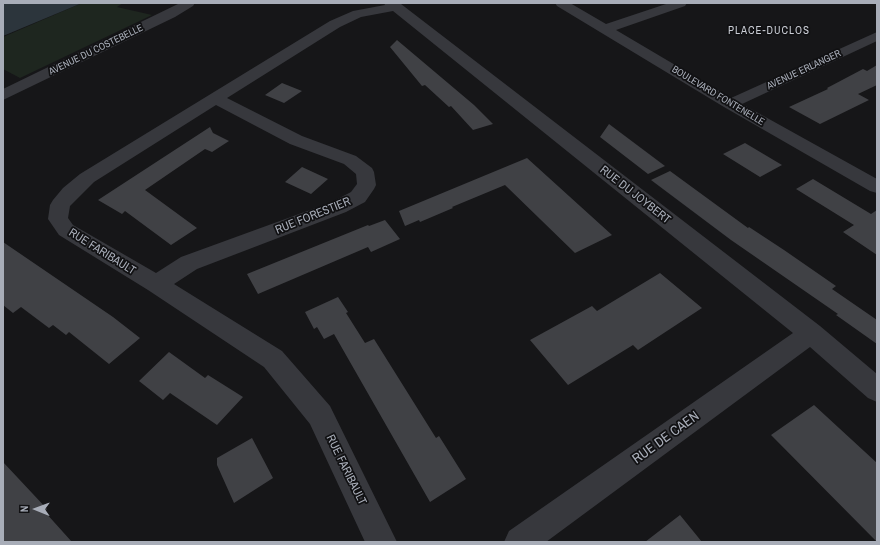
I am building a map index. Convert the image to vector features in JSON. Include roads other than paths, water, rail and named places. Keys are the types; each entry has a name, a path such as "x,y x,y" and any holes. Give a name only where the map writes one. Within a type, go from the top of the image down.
{"street":[{"name":"AVENUE DU COSTEBELLE","path":"3,95 189,3"},
{"name":"BOULEVARD FONTENELLE","path":"561,3 730,104 877,187"},
{"path":"606,29 680,3"},
{"name":"RUE FARIBAULT","path":"381,542 320,415 273,359 156,284 66,230 58,219 60,205 70,193 87,178 335,24 358,14 393,5"},
{"name":"RUE DU JOYBERT","path":"393,5 812,333 877,390"},
{"name":"AVENUE ERLANGER","path":"730,104 877,36"},
{"name":"RUE FORESTIER","path":"156,284 190,264 339,207 358,197 367,185 365,172 350,160 296,140 216,99"},
{"name":"RUE DE CAEN","path":"520,542 812,333"}],"district":[{"name":"PLACE-DUCLOS","path":"769,31"}]}
